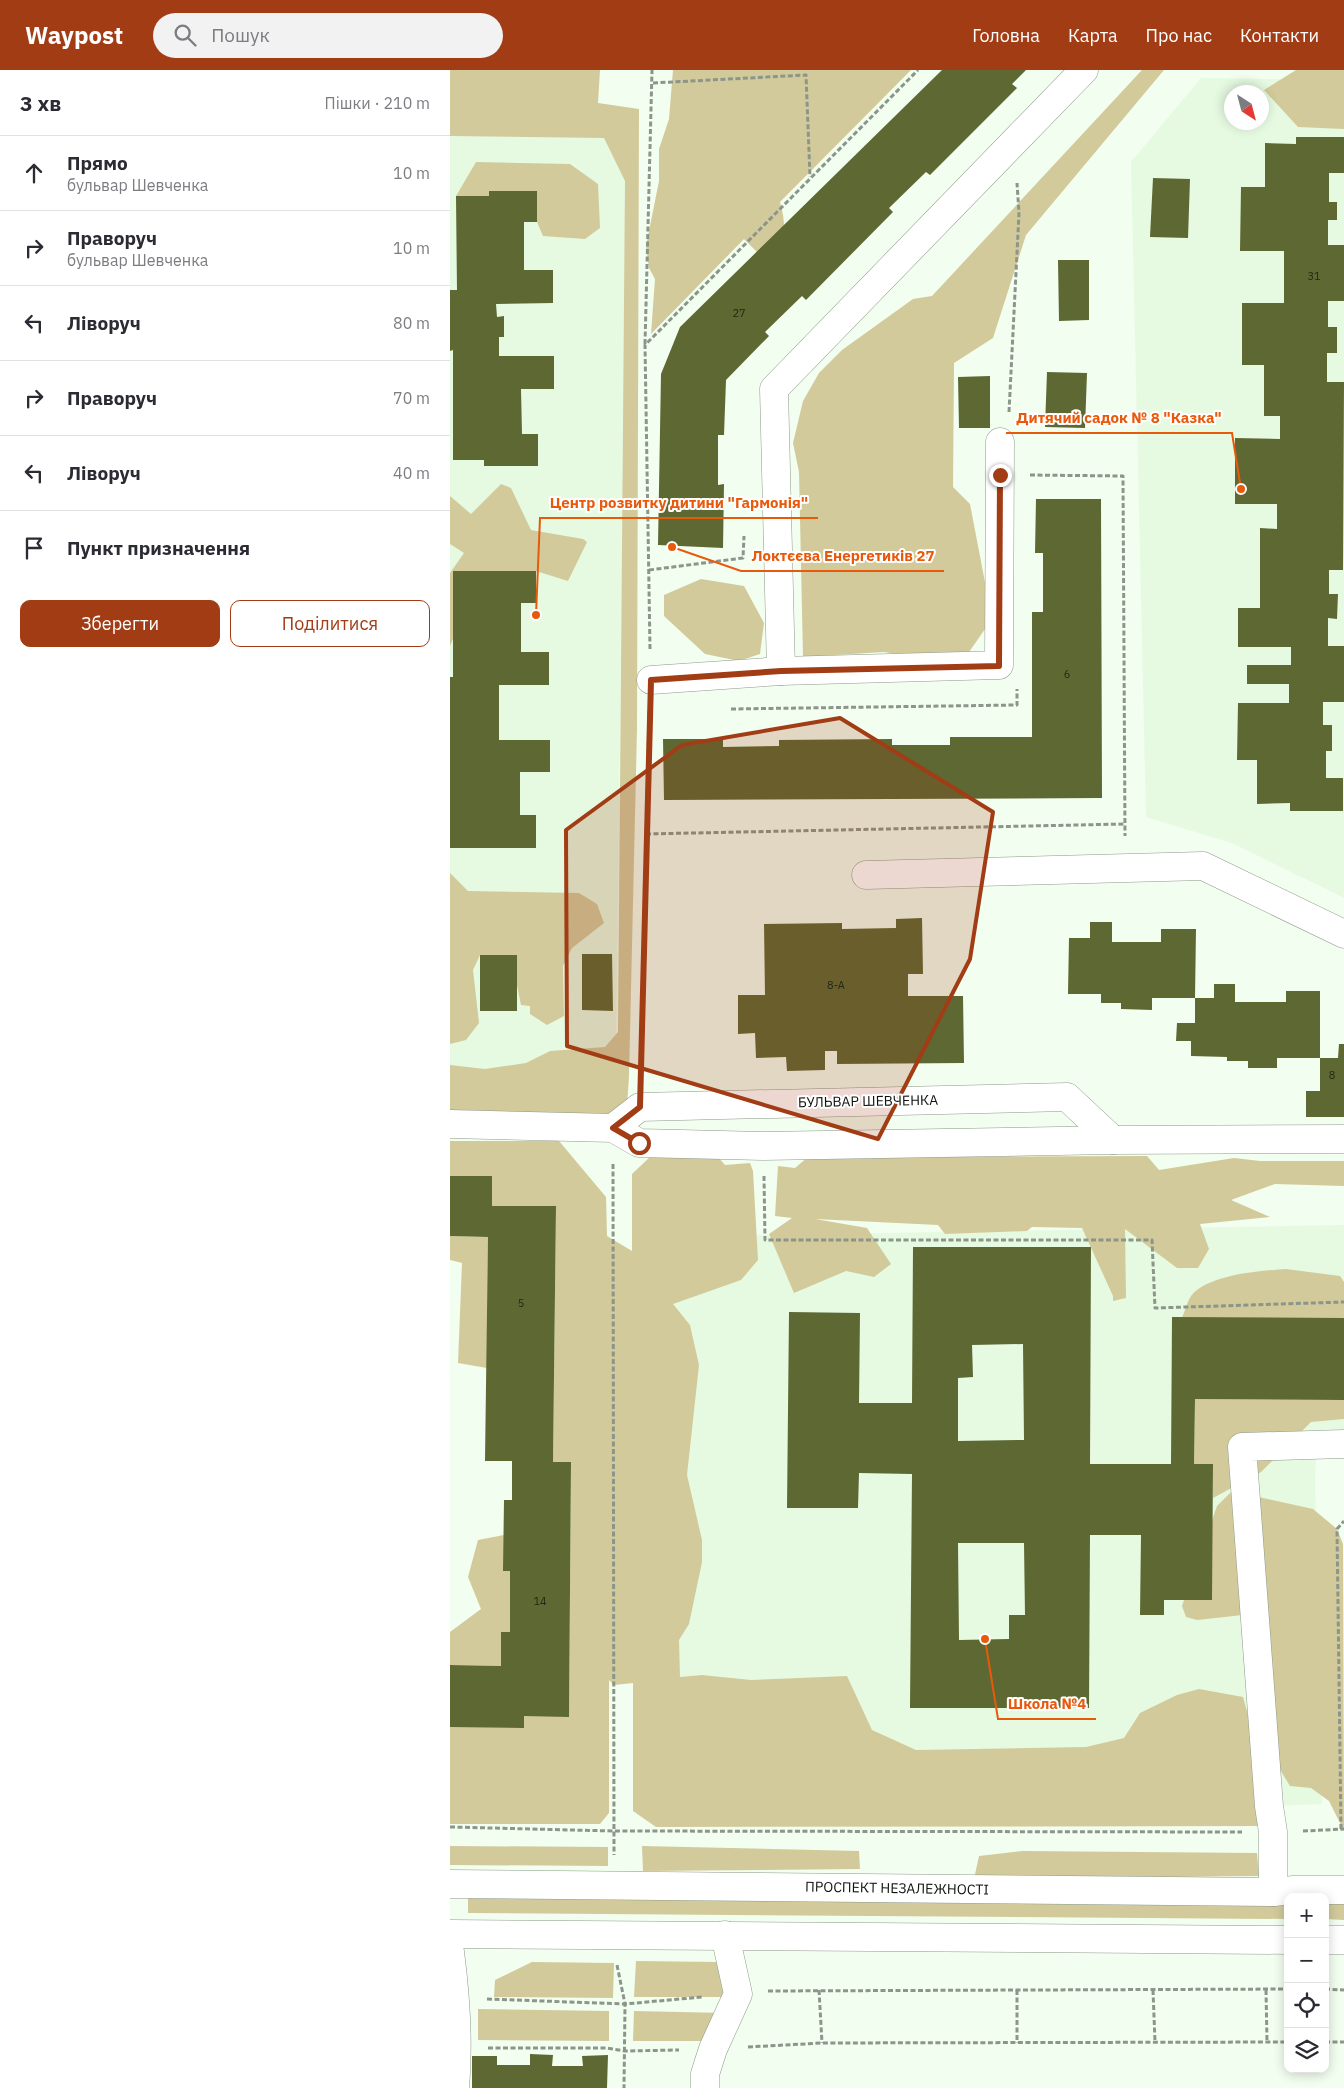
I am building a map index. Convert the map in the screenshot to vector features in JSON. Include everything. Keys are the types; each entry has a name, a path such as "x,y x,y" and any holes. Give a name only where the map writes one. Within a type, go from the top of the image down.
{"street":[{"path":"781,671 774,389 1084,70"},
{"path":"651,680 781,671 999,666 1000,475 1004,431"},
{"path":"866,875 1203,866 1344,934"},
{"name":"БУЛЬВАР ШЕВЧЕНКА","path":"640,1107 1067,1097 1113,1140"},
{"path":"613,1128 640,1107"},
{"path":"450,1124 613,1128 639,1143 763,1146 1113,1140 1344,1139"},
{"path":"1273,1892 1274,1832 1269,1806 1242,1447 1344,1444"},
{"name":"ПРОСПЕКТ НЕЗАЛЕЖНОСТІ","path":"450,1884 1273,1892 1344,1890"},
{"path":"450,1934 1284,1940"},
{"path":"705,2088 705,2074 713,2049 738,1994 726,1935"},
{"path":"1329,1940 1344,1940"},
{"path":"450,1952 456,1998 458,2047 455,2088"}],"path":[{"path":"640,1107 651,680 645,345 652,70"},
{"path":"805,70 810,178"},
{"path":"645,345 918,70"},
{"path":"653,83 806,75"},
{"path":"1004,431 1019,213 1014,142"},
{"path":"1000,475 1123,476 1126,868"},
{"path":"729,709 1017,705 1017,686"},
{"path":"646,834 1125,824"},
{"path":"613,1128 614,1856"},
{"path":"764,1173 765,1240 1152,1240 1155,1308 1344,1302"},
{"path":"450,1827 613,1831 1274,1832 1342,1829 1337,1529 1344,1522"},
{"path":"615,1955 625,2004 626,2051 624,2088"},
{"path":"456,1998 625,2004 778,1990 1284,1989"},
{"path":"1329,1989 1344,1990"},
{"path":"820,1990 822,2043"},
{"path":"1017,1990 1017,2043"},
{"path":"1153,1990 1155,2042"},
{"path":"1266,1990 1267,2042"},
{"path":"458,2047 606,2048 626,2051 713,2049 822,2043 1284,2042"},
{"path":"1329,2042 1344,2042"}],"highlighted area":[{"path":"840,718 993,812 970,959 878,1139 567,1046 566,830 682,745"}],"shaded area":[{"path":"450,70 600,70 598,103 639,109 637,729 629,1076 627,1106 613,1117 450,1114 450,1065 485,1069 526,1063 550,1051 605,1047 618,1032 625,181 604,138 450,136"},
{"path":"673,70 911,70 780,202 784,227 775,244 760,255 744,239 651,334 655,279 649,268 646,246 659,181 659,149 669,119"},
{"path":"1142,70 1164,70 1026,235 993,338 954,363 953,487 970,504 992,619 960,665 884,652 803,657 799,472 793,443 803,401 819,373 842,350 913,299 932,296"},
{"path":"1296,70 1344,70 1344,129 1298,127 1269,95 1269,87"},
{"path":"1201,78 1344,80 1344,898 1232,843 1146,817 1131,162"},
{"path":"450,114 628,130 615,1104 450,1101"},
{"path":"476,162 570,164 598,184 600,228 585,239 543,236 537,222 537,191 489,191 489,196 456,196"},
{"path":"501,484 511,488 531,530 583,539 587,542 568,581 536,571 472,593 450,646 450,573 464,553 450,544 450,496 471,514"},
{"path":"701,579 744,586 764,623 760,654 739,661 705,654 664,616 664,595"},
{"path":"450,873 468,891 579,893 597,904 604,923 572,948 563,966 564,1016 547,1025 530,1014 530,1006 521,1005 511,956 480,955 473,970 479,1023 466,1040 450,1044"},
{"path":"450,1141 559,1141 606,1197 607,1236 632,1251 632,1174 651,1156 718,1157 725,1165 750,1163 753,1171 758,1260 741,1280 673,1304 690,1325 699,1365 687,1475 702,1540 702,1562 689,1624 679,1640 680,1677 702,1675 751,1680 847,1676 872,1730 916,1750 1086,1747 1124,1738 1140,1713 1177,1695 1199,1689 1243,1697 1259,1755 1264,1826 656,1827 633,1811 633,1683 614,1685 609,1680 609,1813 600,1824 450,1824 450,1727 524,1716 569,1716 571,1462 553,1462 556,1206 492,1206 492,1176 450,1176"},
{"path":"1147,1156 1159,1170 1234,1158 1260,1161 1344,1161 1344,1186 1275,1184 1231,1200 1270,1217 1200,1224 1209,1249 1198,1268 1177,1268 1125,1229 1126,1298 1113,1301 1113,1296 1082,1228 1032,1227 1027,1231 945,1234 938,1225 815,1219 867,1228 891,1264 874,1277 846,1271 794,1293 769,1234 792,1218 775,1216 778,1166 795,1168 808,1157"},
{"path":"1344,1225 1344,1443 1317,1444 1315,1478 1322,1804 1269,1806 651,1801 653,1237"},
{"path":"450,1236 488,1237 487,1368 458,1363 462,1263 450,1260"},
{"path":"1286,1269 1340,1276 1344,1282 1344,1318 1182,1318 1191,1296 1210,1283 1236,1275"},
{"path":"1195,1399 1344,1400 1344,1419 1311,1422 1261,1472 1213,1498 1213,1464 1194,1464"},
{"path":"1232,1491 1313,1509 1337,1529 1343,1544 1344,1831 1329,1801 1311,1788 1290,1786 1279,1768 1270,1712 1270,1624 1252,1614 1197,1620 1186,1617 1182,1606 1217,1506"},
{"path":"504,1535 510,1571 510,1632 501,1632 501,1666 450,1665 450,1632 481,1609 468,1577 478,1540"},
{"path":"450,1846 608,1847 608,1866 450,1865"},
{"path":"642,1846 859,1851 860,1869 643,1871"},
{"path":"1022,1851 1257,1853 1259,1876 974,1879 979,1856"},
{"path":"468,1897 1284,1903 1284,1919 468,1913"},
{"path":"1329,1903 1344,1903 1344,1920 1329,1919"},
{"path":"636,1961 719,1962 727,1997 634,1997"},
{"path":"532,1962 614,1963 613,1998 494,1997 495,1980"},
{"path":"478,2009 609,2011 609,2041 478,2040"},
{"path":"634,2011 725,2013 708,2041 633,2041"}],"building":[{"path":"942,70 1026,70 1012,84 1017,88 930,175 926,172 889,208 893,212 806,300 802,296 765,332 769,336 726,380 724,435 718,435 718,485 724,484 723,548 658,545 661,374 680,327"},
{"path":"1296,137 1344,137 1344,173 1329,173 1329,202 1337,202 1337,220 1328,220 1328,245 1344,245 1344,301 1328,301 1328,327 1337,327 1337,353 1327,353 1327,382 1344,382 1343,570 1329,570 1329,594 1338,594 1337,619 1328,618 1328,646 1344,646 1344,702 1323,702 1323,725 1332,725 1332,751 1326,751 1326,778 1343,778 1343,811 1290,811 1290,803 1257,804 1257,760 1237,760 1238,703 1289,703 1289,684 1247,684 1247,665 1291,665 1291,647 1238,647 1238,608 1260,608 1260,528 1277,529 1277,504 1235,504 1235,438 1280,439 1280,416 1264,416 1264,365 1242,365 1242,303 1284,303 1284,251 1240,251 1241,187 1265,187 1265,143 1296,144"},
{"path":"1153,178 1190,179 1188,238 1150,237"},
{"path":"489,191 537,191 537,222 524,222 524,270 553,270 553,303 496,304 497,317 504,316 504,337 499,337 499,356 554,356 554,389 521,389 522,434 538,434 538,466 484,466 484,460 453,460 453,350 450,351 450,290 457,290 456,196 489,196"},
{"path":"1058,260 1089,260 1089,320 1059,321"},
{"path":"1047,372 1087,373 1085,428 1045,427"},
{"path":"990,376 990,428 959,428 958,377"},
{"path":"1036,499 1101,499 1102,798 664,800 663,739 723,739 723,747 779,746 779,740 892,739 892,745 950,745 950,737 1032,737 1032,612 1043,612 1043,553 1035,553"},
{"path":"453,571 536,571 536,603 521,603 521,652 549,652 549,685 499,685 499,740 550,740 550,772 520,772 520,815 536,815 536,848 450,848 450,677 453,677"},
{"path":"922,918 923,974 908,974 908,996 963,996 964,1063 837,1064 837,1051 825,1051 825,1070 787,1071 786,1057 756,1058 755,1033 738,1034 738,995 765,995 764,924 842,923 842,929 896,928 896,919"},
{"path":"1090,922 1112,922 1112,942 1161,942 1161,929 1196,929 1195,998 1152,998 1152,1010 1121,1009 1121,1003 1101,1003 1101,994 1068,994 1069,938 1090,938"},
{"path":"582,954 612,954 613,1011 582,1010"},
{"path":"480,955 517,955 517,1011 480,1011"},
{"path":"1214,984 1235,984 1235,1002 1286,1002 1286,991 1320,991 1320,1058 1277,1058 1277,1068 1248,1068 1248,1061 1227,1061 1227,1057 1191,1056 1191,1041 1176,1041 1177,1023 1195,1023 1195,998 1214,998"},
{"path":"1339,1044 1344,1044 1344,1117 1306,1117 1306,1091 1320,1091 1320,1058 1338,1058"},
{"path":"450,1176 492,1176 492,1206 556,1206 553,1462 571,1462 569,1717 524,1716 524,1728 450,1727 450,1665 501,1666 501,1632 510,1632 510,1571 503,1571 504,1500 512,1500 512,1461 485,1461 488,1237 450,1236"},
{"path":"913,1247 1091,1247 1090,1464 1171,1464 1172,1317 1344,1318 1344,1400 1195,1399 1194,1464 1213,1464 1212,1600 1164,1600 1164,1615 1140,1615 1141,1535 1090,1535 1089,1708 910,1708 912,1474 859,1473 858,1508 787,1508 789,1312 860,1313 859,1403 912,1403","holes":["1023,1344 1024,1440 958,1441 958,1378 973,1377 972,1345","958,1543 1024,1543 1025,1615 1009,1615 1009,1639 959,1640"]},
{"path":"530,2054 553,2055 552,2066 583,2066 582,2056 608,2055 607,2088 472,2088 472,2056 497,2056 497,2065 530,2065"}],"place":[{"name":"Дитячий садок № 8 \"Казка\"","path":"1241,489"},
{"name":"Локтєєва Енергетиків 27","path":"672,547"},
{"name":"Центр розвитку дитини \"Гармонія\"","path":"536,615"},
{"name":"Школа №4","path":"985,1639"}],"route":[{"path":"639,1143 613,1128 640,1107 651,680 781,671 999,666 1000,475"}]}
